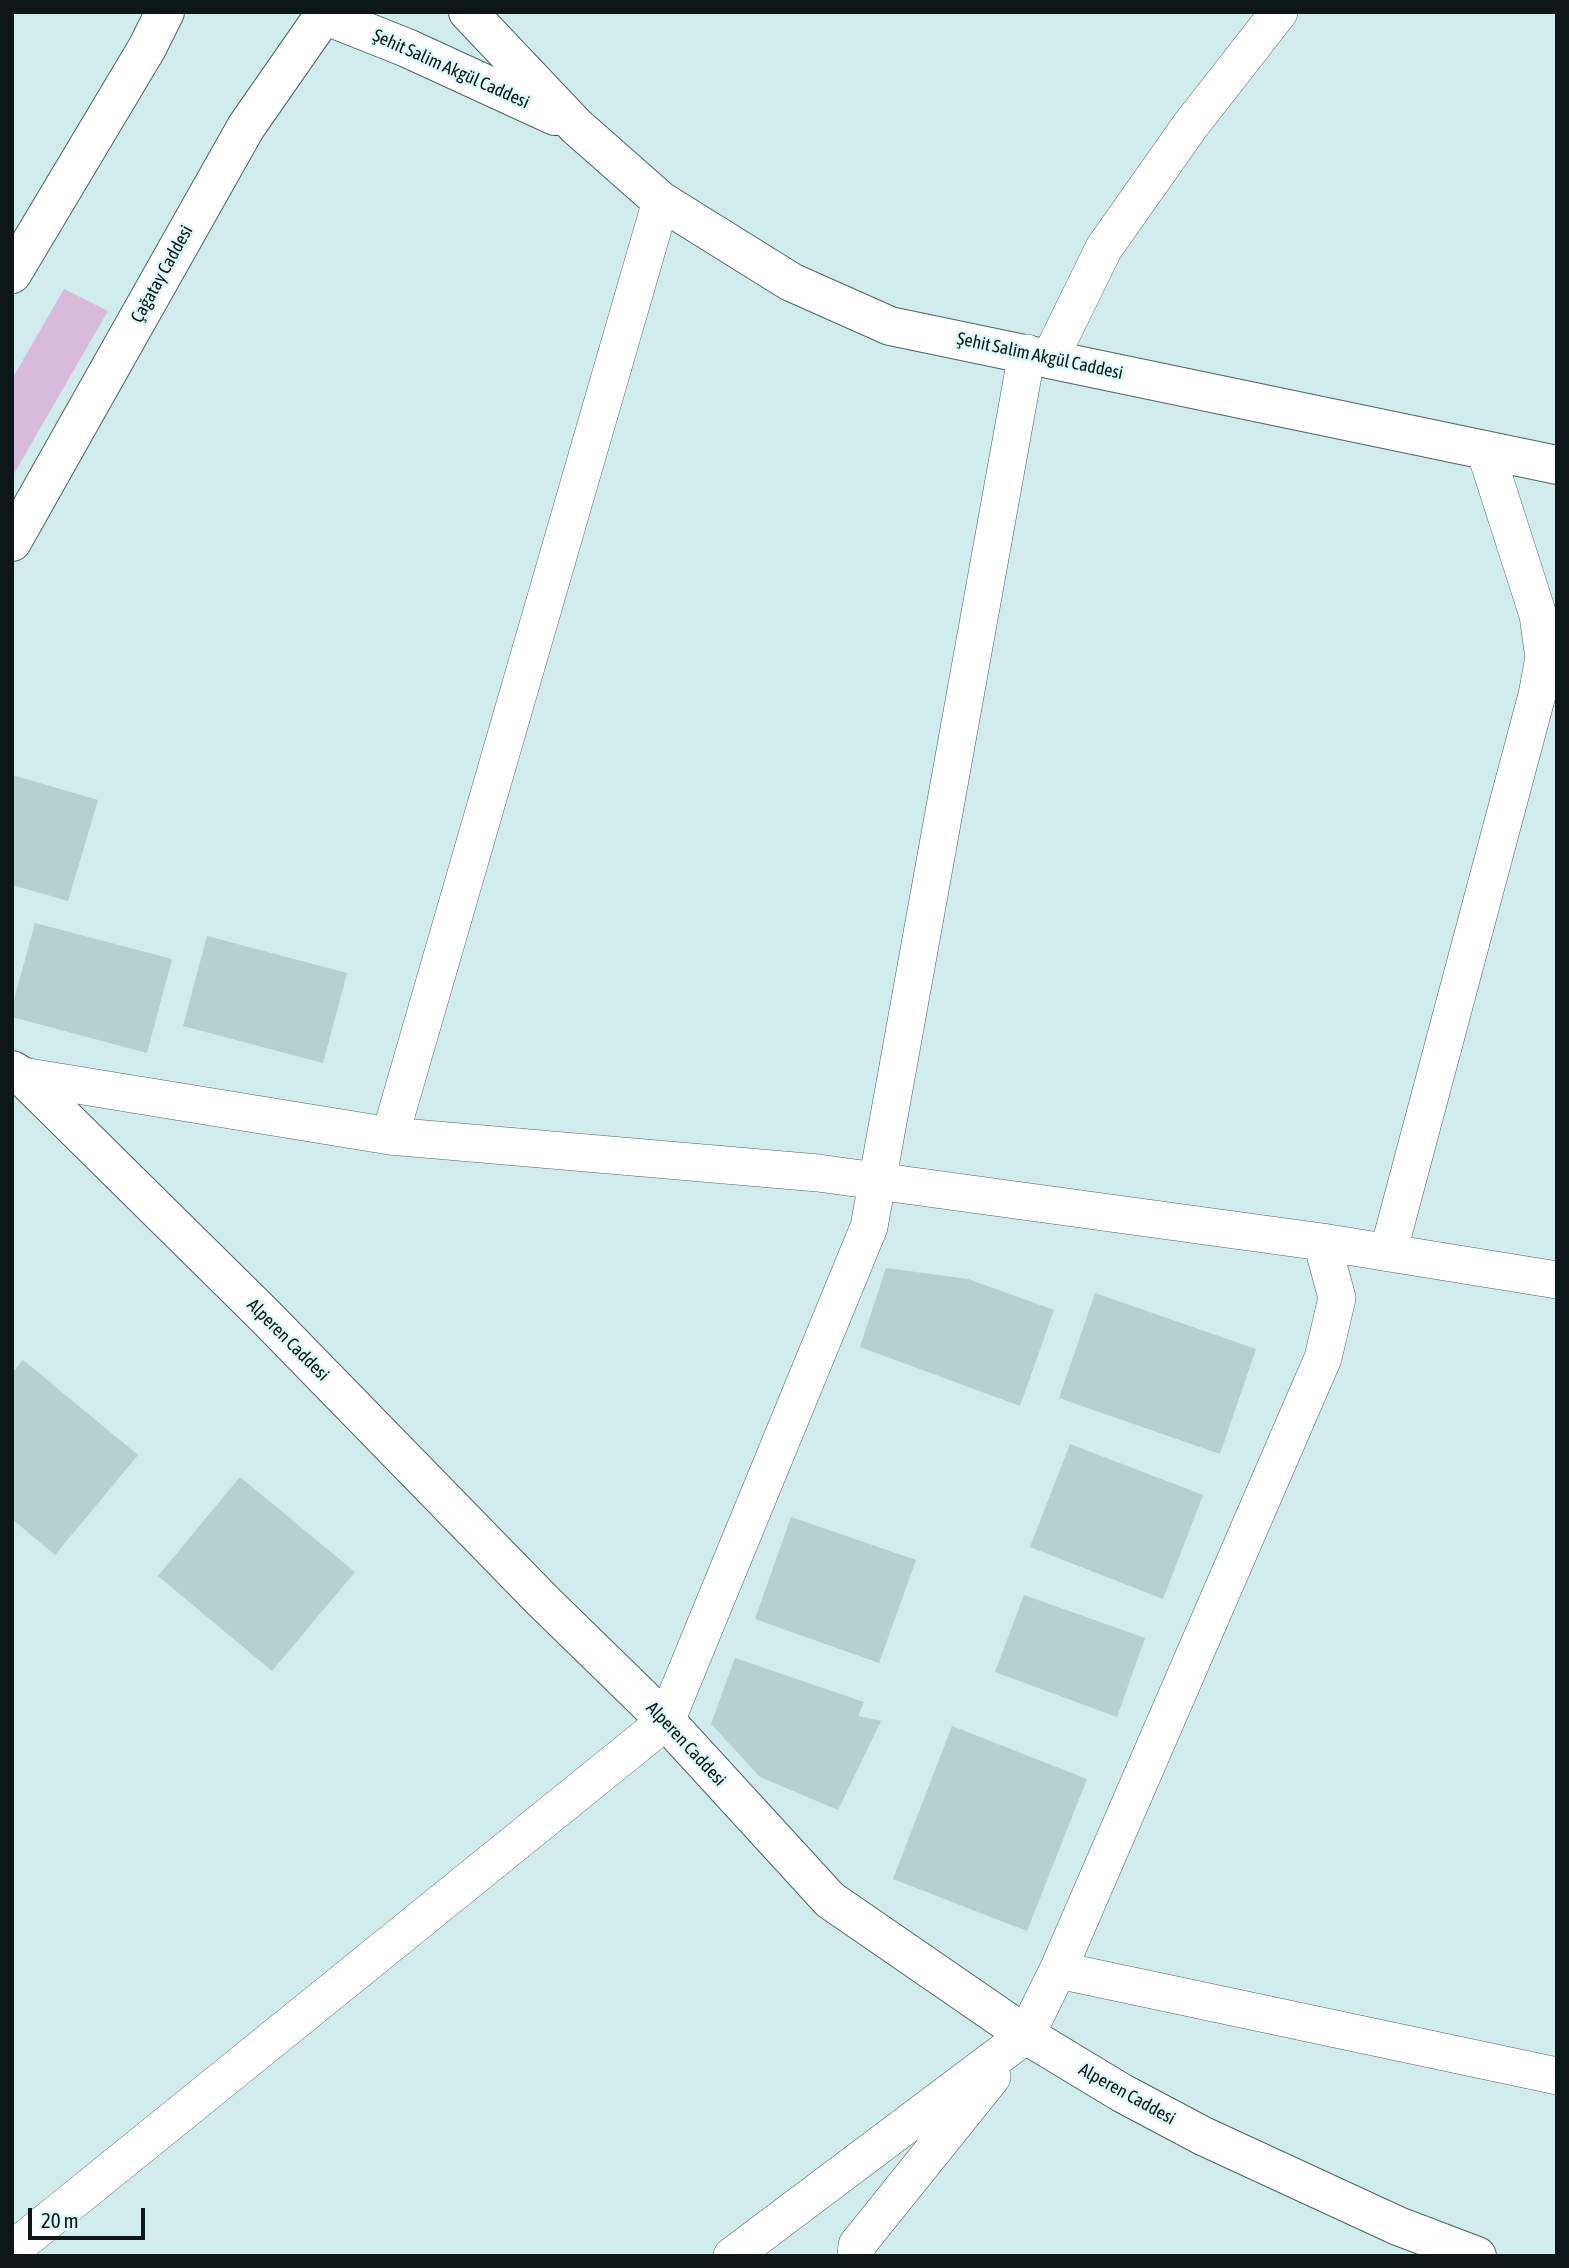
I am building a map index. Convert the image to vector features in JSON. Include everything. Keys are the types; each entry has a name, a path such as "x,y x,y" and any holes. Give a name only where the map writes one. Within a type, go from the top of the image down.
{"street":[{"path":"12,274 147,48 165,12"},
{"name":"Şehit Salim Akgül Caddesi","path":"468,12 576,126 661,201 791,282 890,326 1557,465"},
{"path":"12,2250 666,1721 869,1227 1038,355 1104,248 1189,125 1279,12"},
{"name":"Şehit Salim Akgül Caddesi","path":"323,13 430,58 576,126"},
{"name":"Çağatay Caddesi","path":"12,542 246,127 323,13"},
{"path":"390,1136 661,201"},
{"path":"1388,1253 1537,695 1544,658 1538,615 1485,450"},
{"path":"17,1073 390,1136 818,1173 1322,1242 1557,1280"},
{"name":"Alperen Caddesi","path":"17,1073 266,1317 542,1600 666,1721 830,1900 1026,2035 1122,2093 1203,2136 1398,2226 1477,2256"},
{"path":"856,2256 857,2245 1026,2035 1058,1970 1323,1358 1337,1298 1322,1242"},
{"path":"1058,1970 1557,2076"},
{"path":"732,2256 1026,2035"}],"shaded area":[{"path":"64,289 108,311 12,477 12,379"}],"building":[{"path":"12,775 98,800 68,901 12,885"},
{"path":"35,923 172,959 147,1053 12,1017 12,1007"},
{"path":"207,936 347,973 323,1063 183,1026"},
{"path":"886,1268 968,1279 1054,1310 1020,1406 860,1347"},
{"path":"1095,1293 1256,1349 1220,1454 1059,1398"},
{"path":"23,1360 138,1455 55,1555 12,1519 12,1373"},
{"path":"1070,1444 1203,1495 1163,1599 1030,1547"},
{"path":"240,1477 355,1572 272,1671 158,1576"},
{"path":"791,1517 916,1560 879,1663 755,1619"},
{"path":"1024,1595 1145,1638 1117,1717 995,1672"},
{"path":"735,1658 864,1702 858,1716 881,1721 838,1810 760,1777 711,1724"},
{"path":"952,1726 1087,1779 1027,1931 893,1879"}]}
